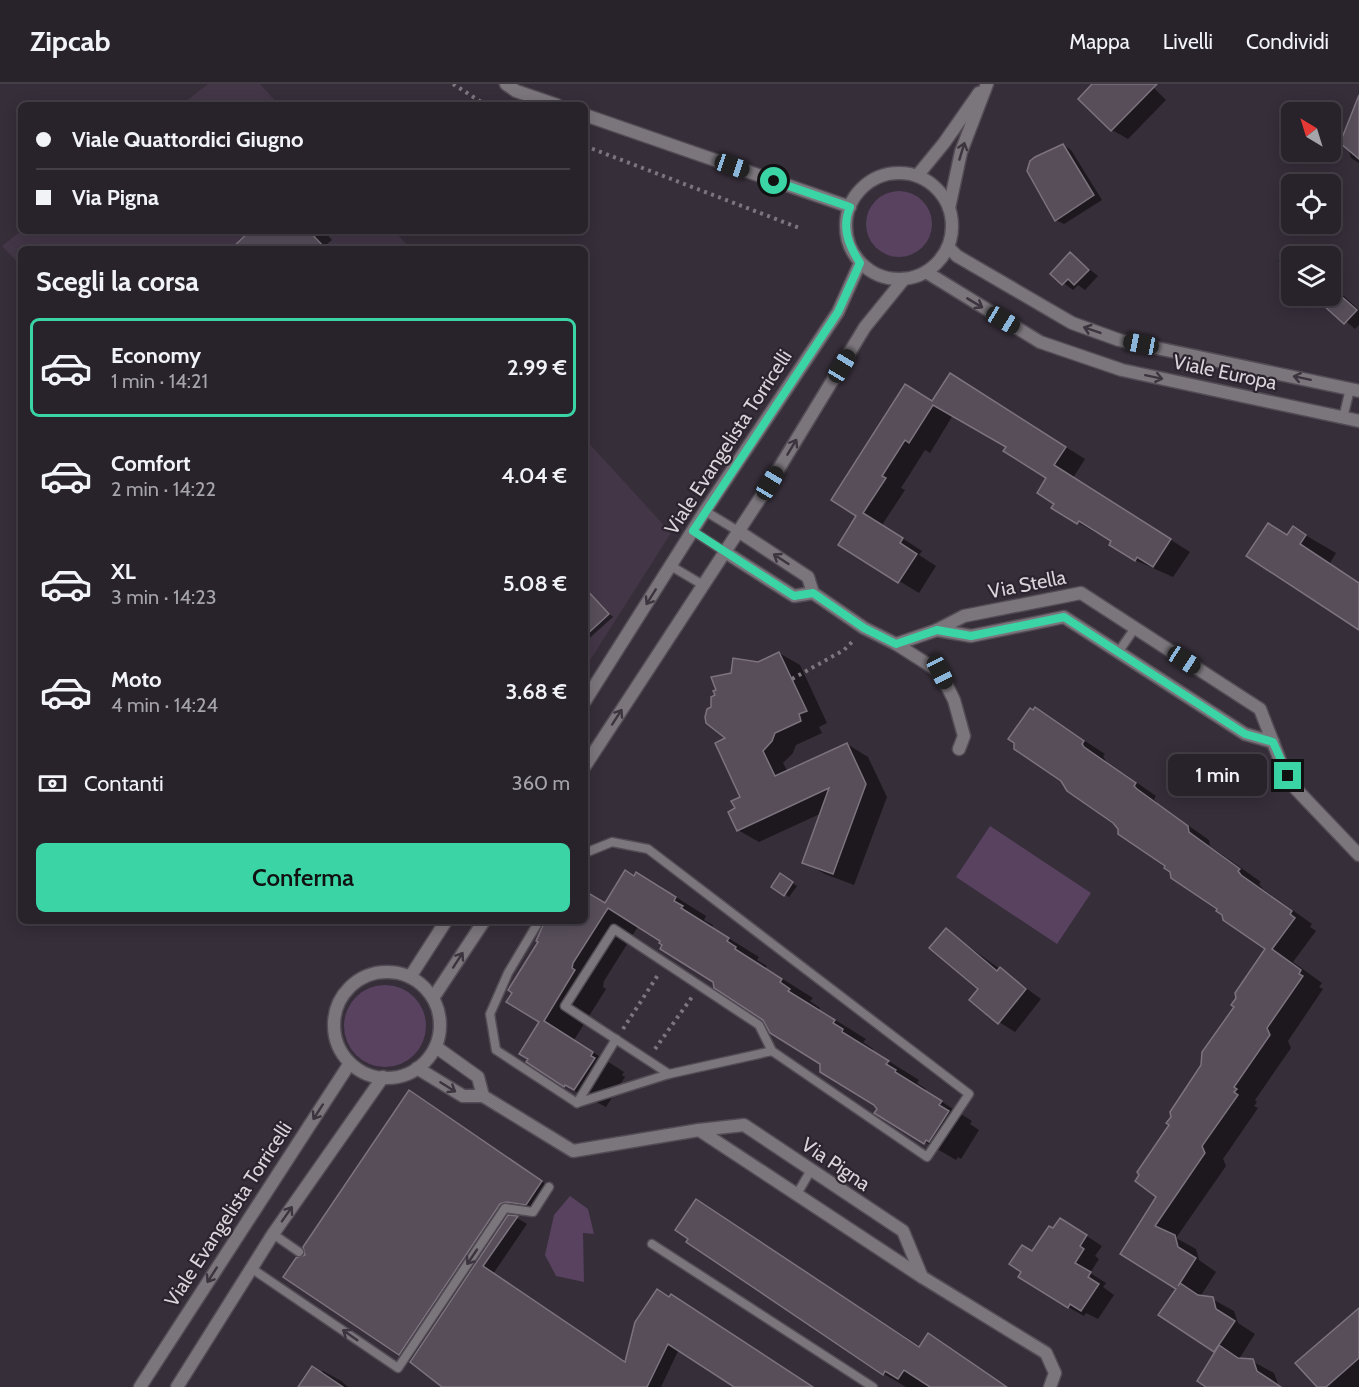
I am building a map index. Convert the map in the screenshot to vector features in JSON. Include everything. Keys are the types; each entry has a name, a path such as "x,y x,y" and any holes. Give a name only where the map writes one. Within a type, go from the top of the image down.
{"street":[{"path":"506,84 516,91 548,102"},
{"path":"916,176 944,143 986,84"},
{"path":"949,208 942,194 930,183 916,176 899,173 882,176 866,184 854,197 846,231 850,249 860,263 873,273 888,278 904,279 926,272 942,258 952,234 949,208 961,152 986,84"},
{"path":"588,116 850,207"},
{"name":"Viale Europa","path":"948,247 962,259 1063,318 1119,340 1355,390"},
{"name":"Viale Evangelista Torricelli","path":"588,696 705,511 838,312 860,263"},
{"name":"Viale Europa","path":"926,272 1040,342 1122,370 1359,422"},
{"path":"588,761 725,552 865,327 904,279"},
{"path":"738,531 808,577 813,593 864,628 896,644 940,672 954,700 964,736 959,749"},
{"path":"725,552 794,596 813,593"},
{"name":"Via Stella","path":"896,644 937,630 964,616 1081,593 1260,709 1273,742"},
{"name":"Via Stella","path":"937,630 971,636 1064,617 1245,734 1273,742"},
{"path":"1273,742 1296,789 1359,855"},
{"path":"410,977 444,924"},
{"path":"433,998 482,924"},
{"path":"393,972 410,977 423,986 433,998 439,1017 440,1033 436,1047 417,1068 401,1076 383,1077 360,1070 350,1063 339,1048 334,1030 335,1011 343,994 357,981 374,973 393,972"},
{"path":"436,1047 478,1077 483,1096"},
{"name":"Viale Evangelista Torricelli","path":"140,1387 350,1063"},
{"name":"Via Pigna","path":"417,1068 463,1096 483,1096 573,1150 744,1125 903,1232 922,1277"},
{"path":"177,1387 273,1233 383,1077"},
{"path":"699,1130 922,1277 1046,1353 1055,1373 1050,1387"}],"lane":[{"path":"1343,418 1355,390"},
{"path":"705,511 738,531"},
{"path":"693,531 725,552"},
{"path":"671,566 702,585"},
{"path":"1119,651 1135,628"},
{"path":"588,852 612,842 648,849 969,1094 927,1157 772,1051 759,1025 614,928 565,1006 669,1074"},
{"path":"537,924 508,973 490,1014 496,1050 577,1103"},
{"path":"577,1103 616,1039"},
{"path":"577,1103 669,1074 772,1051"},
{"path":"797,1194 811,1170"},
{"path":"251,1268 398,1368 505,1208 533,1212 549,1188"},
{"path":"273,1233 299,1252"},
{"path":"652,1244 873,1387"}],"path":[{"path":"453,84 481,102"},
{"path":"588,147 802,229"},
{"path":"792,679 844,650 864,628"},
{"path":"616,1039 666,963"},
{"path":"647,1060 700,985"}],"shaded area":[{"path":"208,84 260,84 276,102 185,102"},
{"path":"899,191 912,194 922,201 929,211 932,224 929,237 922,247 912,254 899,257 886,254 876,247 869,237 866,224 869,211 876,201 886,194"},
{"path":"18,233 397,234 408,246 18,246 18,263 2,246"},
{"path":"588,442 671,533 588,663"},
{"path":"990,826 1091,893 1057,944 956,877"},
{"path":"385,985 401,989 414,997 422,1010 426,1026 422,1042 414,1055 401,1063 385,1067 369,1063 356,1055 348,1042 344,1026 348,1010 356,997 369,989"},
{"path":"570,1196 588,1209 594,1234 583,1233 584,1282 556,1276 545,1255 554,1215"}],"building":[{"path":"1092,84 1157,84 1111,131 1078,99"},
{"path":"1359,95 1359,159 1341,144"},
{"path":"1063,144 1094,195 1055,221 1027,171 1030,161 1035,157"},
{"path":"247,234 312,234 323,246 234,246"},
{"path":"1070,252 1089,270 1074,285 1068,279 1062,285 1050,274"},
{"path":"1341,296 1357,310 1344,324 1324,306 1341,306"},
{"path":"950,373 1066,447 1054,465 1171,539 1153,567 1137,557 1135,561 1109,545 1111,541 1079,521 1077,524 1051,508 1054,504 1037,493 1046,478 1003,451 1006,447 933,405 909,443 905,440 882,476 886,478 863,513 903,538 900,543 917,554 898,583 838,545 856,516 831,500 905,384 932,401"},
{"path":"1268,523 1287,535 1293,526 1306,535 1300,544 1359,583 1359,630 1246,556"},
{"path":"588,591 609,614 588,633"},
{"path":"779,652 807,711 799,714 801,721 775,733 772,741 763,751 775,776 847,743 866,784 833,874 802,863 829,788 737,831 728,812 735,808 731,801 740,797 715,743 725,738 706,723 707,709 711,707 711,697 715,695 713,691 716,690 711,677 731,673 733,658 758,662"},
{"path":"1035,707 1084,741 1082,744 1084,747 1136,783 1134,786 1137,789 1188,826 1189,832 1240,869 1238,871 1241,875 1292,911 1290,914 1295,918 1272,949 1301,970 1299,974 1303,976 1267,1028 1270,1035 1234,1087 1237,1089 1234,1092 1238,1095 1202,1146 1205,1153 1155,1226 1175,1235 1178,1247 1196,1258 1178,1286 1180,1283 1198,1295 1213,1297 1216,1309 1235,1321 1214,1352 1158,1315 1176,1289 1120,1254 1156,1197 1135,1181 1139,1175 1137,1172 1169,1125 1166,1123 1171,1117 1170,1112 1201,1065 1202,1052 1234,1007 1231,1005 1236,998 1235,993 1265,949 1223,920 1222,915 1216,911 1217,909 1171,878 1165,866 1118,834 1118,829 1113,823 1067,791 1061,781 1014,749 1014,743 1008,739 1030,708 1033,710"},
{"path":"625,870 634,876 636,872 676,897 674,901 683,906 681,908 729,938 727,941 736,947 735,949 782,979 780,982 790,989 788,991 835,1020 833,1023 843,1029 842,1032 889,1061 886,1064 896,1070 895,1072 942,1101 939,1105 949,1111 929,1142 926,1140 924,1144 874,1113 877,1109 874,1105 820,1072 820,1064 770,1033 763,1020 714,988 713,982 660,949 662,945 660,941 608,908 573,963 572,968 575,970 544,1021 593,1052 591,1056 595,1058 574,1090 565,1085 564,1087 526,1062 528,1059 519,1054 539,1022 506,1002 512,993 508,990 538,942 536,941 544,924 588,924 588,893 605,903"},
{"path":"780,873 793,882 784,896 771,887"},
{"path":"946,928 997,971 1000,967 1026,989 998,1024 969,1000 978,989 929,948"},
{"path":"409,1090 542,1181 526,1205 506,1202 500,1204 399,1355 283,1277 296,1258 305,1255 303,1247"},
{"path":"696,1199 919,1347 928,1333 1007,1387 930,1387 904,1370 898,1379 885,1371 883,1375 686,1242 688,1239 675,1230"},
{"path":"508,1215 518,1216 483,1266 625,1362 635,1322 657,1289 669,1297 671,1294 813,1387 734,1387 668,1344 647,1387 442,1387 410,1362"},
{"path":"1060,1218 1087,1235 1080,1246 1084,1249 1075,1263 1091,1272 1088,1277 1099,1284 1081,1311 1070,1304 1068,1308 1018,1277 1021,1272 1009,1264 1022,1245 1032,1251 1049,1226 1053,1228"},
{"path":"1359,1308 1359,1358 1326,1387 1317,1387 1295,1363"},
{"path":"1219,1345 1238,1358 1253,1359 1257,1371 1281,1387 1206,1387 1197,1381"},
{"path":"312,1366 343,1387 298,1387"}],"route":[{"path":"774,181 850,207 847,214 846,231 850,249 860,263 838,312 693,531 794,596 813,593 864,628 896,644 937,630 971,636 1064,617 1245,734 1273,742 1288,776"}]}
